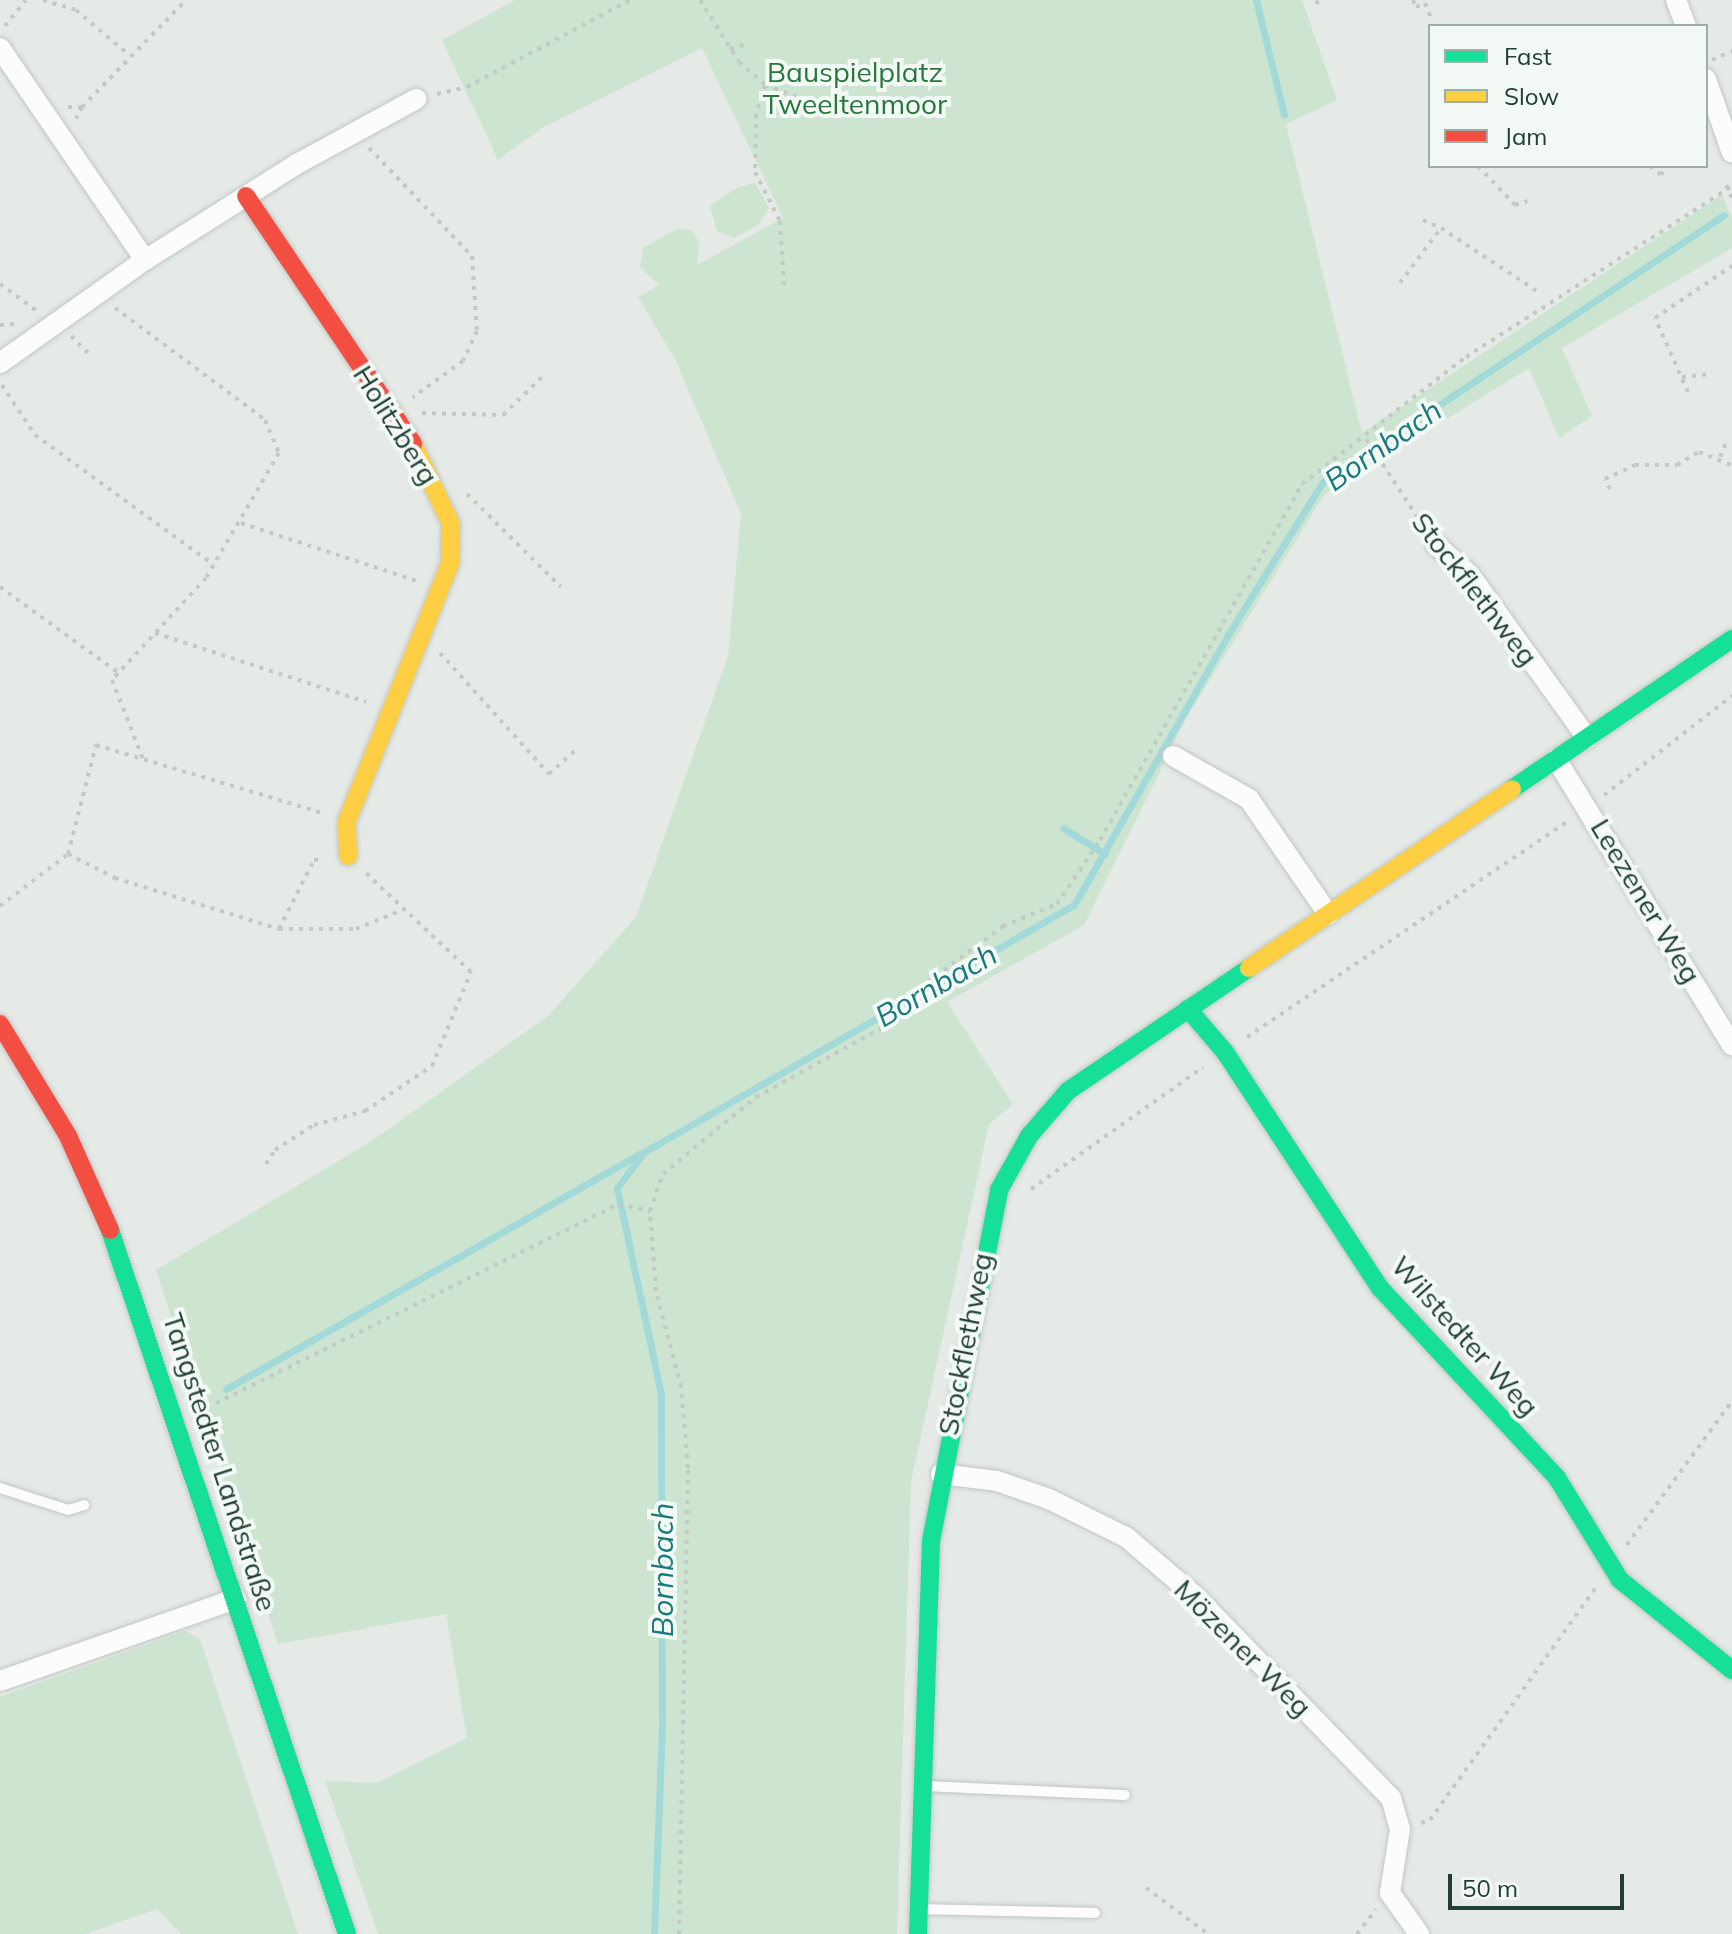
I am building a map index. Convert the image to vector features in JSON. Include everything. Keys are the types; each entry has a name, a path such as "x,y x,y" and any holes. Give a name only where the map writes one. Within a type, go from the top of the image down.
{"street":[{"path":"1676,0 1685,24"},
{"path":"0,48 145,260"},
{"path":"1708,85 1732,153"},
{"path":"0,363 145,260 354,131 416,99"},
{"name":"Holitzberg","path":"246,196 424,460 451,524 450,563 347,821 348,856"},
{"name":"Stockflethweg","path":"1436,545 1470,575 1587,738"},
{"name":"Stockflethweg","path":"918,1934 931,1541 981,1257 999,1190 1013,1163 1068,1091 1732,639"},
{"path":"1173,756 1249,799 1328,914"},
{"name":"Leezener Weg","path":"1556,759 1589,807 1732,1045"},
{"name":"Wilstedter Weg","path":"1188,1009 1225,1052 1380,1288 1557,1478 1611,1566 1632,1591 1732,1670"},
{"name":"Tangstedter Landstraße","path":"0,1024 68,1136 117,1245 347,1934"},
{"name":"Mözener Weg","path":"941,1474 997,1481 1126,1537 1195,1596 1391,1798 1400,1829"},
{"path":"0,1681 236,1599"},
{"path":"1400,1829 1390,1893 1419,1934"}],"lane":[{"path":"0,1488 68,1510 84,1505"},
{"path":"922,1786 1125,1795"},
{"path":"918,1909 1095,1913"}],"path":[{"path":"0,33 26,0"},
{"path":"43,0 76,10 129,55"},
{"path":"82,107 129,55 186,0"},
{"path":"416,99 467,87 630,0"},
{"path":"700,0 730,49 765,85 796,96"},
{"path":"1413,0 1416,7 1425,3 1432,21"},
{"path":"730,49 746,44"},
{"path":"1708,61 1732,51"},
{"path":"765,85 756,114 755,172 780,221 784,286"},
{"path":"354,131 472,256 477,331 463,361 392,412"},
{"path":"1480,168 1515,205 1527,201"},
{"path":"679,1934 688,1468 681,1387 656,1291 650,1211 663,1174 744,1105 938,997 928,982 1003,926 1057,904 1100,840 1302,484 1366,439 1466,357 1729,186 1732,198"},
{"path":"1423,220 1441,228 1537,291"},
{"path":"1400,283 1441,228"},
{"path":"1688,392 1655,318 1732,266"},
{"path":"0,284 39,313"},
{"path":"97,295 265,420 279,453 214,565 112,680 143,759"},
{"path":"77,344 88,353"},
{"path":"392,412 503,415 546,373"},
{"path":"1682,377 1709,374"},
{"path":"0,383 35,435 214,565"},
{"name":"Stockflethweg","path":"1366,439 1436,545"},
{"path":"1720,457 1726,443"},
{"path":"1610,489 1605,479 1635,465 1677,465 1699,452 1720,457 1732,465"},
{"path":"460,487 561,587"},
{"path":"241,523 440,588"},
{"path":"0,587 119,673"},
{"path":"155,633 391,711"},
{"path":"422,633 549,774 576,750"},
{"path":"1030,1190 1225,1052 1589,807 1732,696"},
{"path":"0,906 68,854 96,745 347,821"},
{"path":"68,854 115,878 279,929 356,929 405,909"},
{"path":"266,1164 275,1150 314,1125 365,1111 432,1066 471,972 348,856 314,860 279,929"},
{"path":"178,1422 619,1204 650,1211"},
{"path":"1400,1829 1430,1820 1732,1401"},
{"path":"1146,1888 1208,1934"},
{"path":"1357,1934 1390,1893"}],"green space":[{"name":"Bauspielplatz Tweeltenmoor","path":"515,0 1302,0 1337,100 1286,124 1362,433 1722,195 1732,218 1732,248 1562,348 1592,416 1559,438 1529,368 1324,495 1187,717 1084,925 947,1002 1013,1104 989,1124 911,1482 897,1934 378,1934 325,1781 377,1783 467,1738 446,1614 278,1644 156,1270 370,1142 548,1016 636,917 728,656 741,514 675,359 638,297 659,285 640,267 643,248 677,229 692,230 699,242 697,265 783,218 702,48 542,128 498,160 442,40"},
{"path":"755,183 769,208 758,225 734,238 717,231 710,206 738,187"},
{"path":"185,1631 200,1639 298,1934 181,1934 157,1909 85,1934 0,1934 0,1697"}],"waterway":[{"path":"1256,0 1284,115"},
{"name":"Bornbach","path":"654,1934 662,1721 661,1394 617,1188 644,1152 1074,905 1229,633 1322,483 1724,215"},
{"path":"1063,828 1105,854"},
{"path":"226,1389 642,1153"}],"traffic: fast":[{"path":"1512,789 1732,639"},
{"path":"918,1934 931,1541 999,1190 1029,1136 1068,1091 1249,968"},
{"path":"1188,1009 1225,1052 1380,1288 1557,1478 1620,1580 1732,1670"},
{"path":"110,1230 347,1934"}],"traffic: slow":[{"path":"348,856 347,821 450,563 451,524 413,444"},
{"path":"1249,968 1512,789"}],"traffic: jam":[{"path":"246,196 413,444"},
{"path":"0,1024 68,1136 110,1230"}]}
